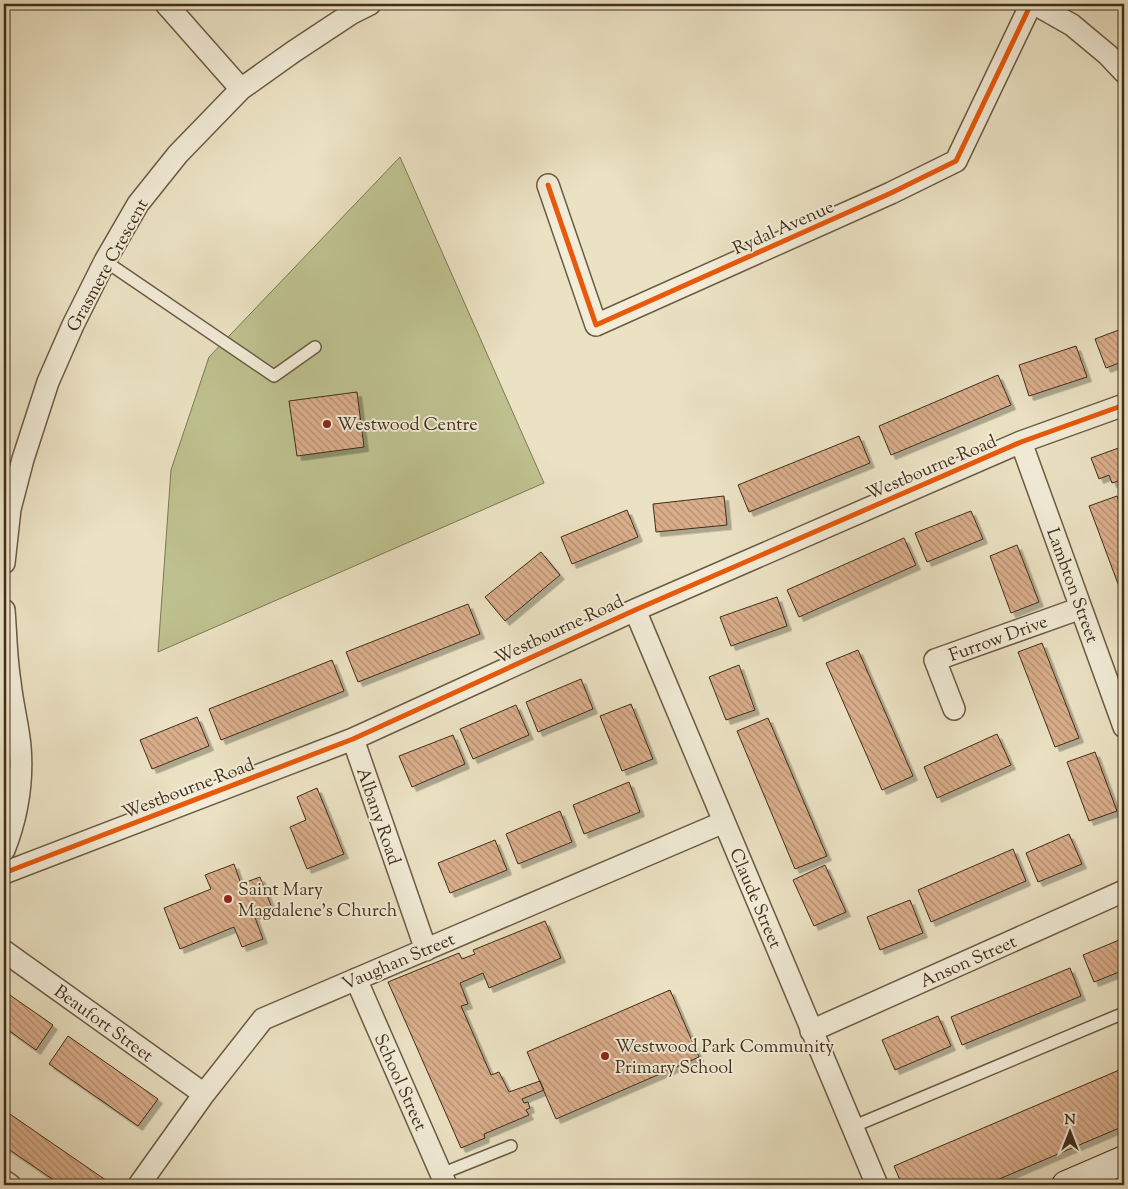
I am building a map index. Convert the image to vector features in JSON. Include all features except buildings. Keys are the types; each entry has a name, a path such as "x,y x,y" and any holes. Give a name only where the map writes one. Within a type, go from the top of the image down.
{"main road":[{"path":"1066,1185 1124,1160"}],"street":[{"path":"166,4 241,89"},
{"name":"Grasmere Crescent","path":"4,562 10,509 23,459 48,382 72,325 105,261 138,204 178,154 241,89 352,13 370,4"},
{"name":"Rydal Avenue","path":"548,185 596,325 891,193 956,161 1030,4"},
{"path":"1035,4 1072,25 1108,55 1124,72"},
{"name":"Westbourne Road","path":"4,873 353,739 635,610 1021,442 1124,405"},
{"name":"Lambton Street","path":"1021,442 1124,727"},
{"name":"Furrow Drive","path":"954,709 935,660 1081,608"},
{"path":"4,610 10,681 20,746 20,779 17,809 4,850"},
{"name":"Claude Street","path":"635,610 876,1185"},
{"name":"Albany Road","path":"353,739 426,950"},
{"name":"Vaughan Street","path":"139,1185 204,1094 263,1020 724,822"},
{"name":"Anson Street","path":"812,1031 1124,891"},
{"name":"Beaufort Street","path":"4,951 204,1094"},
{"name":"School Street","path":"356,979 444,1180"},
{"path":"4,1181 10,1185"}],"lane":[{"path":"105,261 274,376 315,347"},
{"path":"852,1126 1124,1012"},
{"path":"444,1180 510,1146"}],"green space":[{"path":"400,157 544,483 158,652 171,470 209,357"}],"cycle path":[{"path":"548,185 596,325 891,193 956,161 1031,4"},
{"path":"4,873 353,739 635,610 1021,442 1124,405"}],"place":[{"name":"Westwood Centre","path":"327,424"},
{"name":"Saint Mary Magdalene's Church","path":"228,899"},
{"name":"Westwood Park Community Primary School","path":"605,1056"}]}
